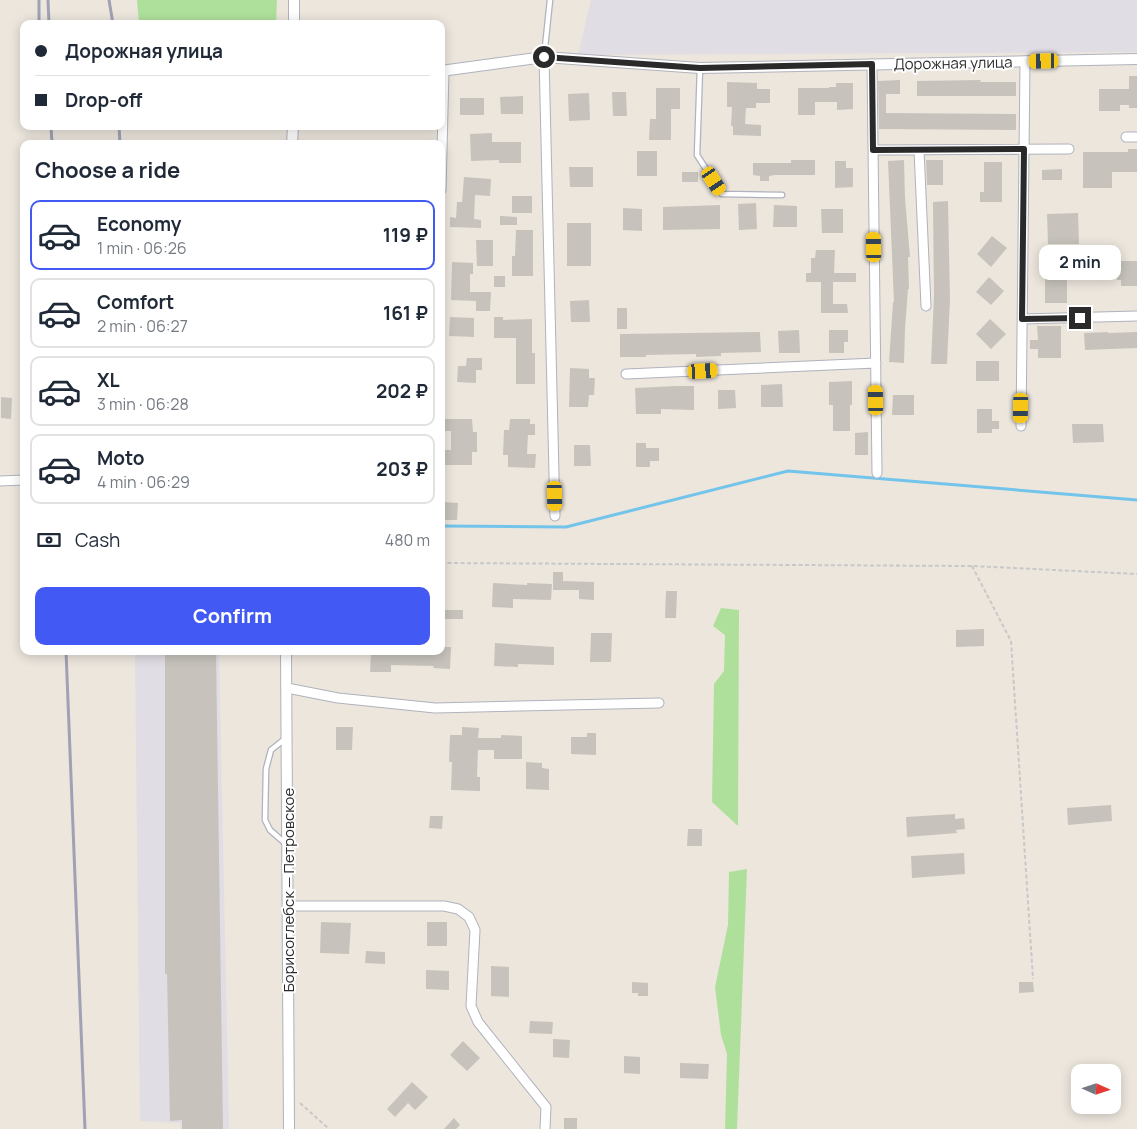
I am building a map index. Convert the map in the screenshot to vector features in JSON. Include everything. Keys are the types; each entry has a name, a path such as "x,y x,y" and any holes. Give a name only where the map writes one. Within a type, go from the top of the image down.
{"street":[{"path":"294,0 294,20"},
{"path":"544,57 555,516"},
{"name":"Дорожная улица","path":"445,72 544,57 700,68 1137,59"},
{"path":"1021,426 1025,61"},
{"path":"872,64 877,473"},
{"path":"1126,137 1137,137"},
{"path":"873,150 1068,149"},
{"path":"919,150 926,306"},
{"path":"1022,319 1137,316"},
{"path":"626,374 876,363"},
{"path":"0,481 20,480"},
{"name":"Борисоглебск — Петровское","path":"286,655 289,1129"},
{"path":"286,688 338,698 435,708 659,704"},
{"path":"288,906 444,906 458,909 469,917 475,930 471,1006 478,1022 546,1107 545,1129"}],"lane":[{"path":"544,57 550,0"},
{"path":"700,68 697,154 722,194 782,195"},
{"path":"287,738 271,750 266,769 265,820 270,830 288,846"}],"path":[{"path":"445,564 972,566 1137,574"},
{"path":"972,566 1011,640 1033,979"},
{"path":"289,1093 329,1129"}],"shaded area":[{"path":"591,0 1137,0 1137,52 578,55"},
{"path":"135,655 219,655 229,1129 181,1129 180,1123 140,1121"}],"green space":[{"path":"137,0 277,0 276,20 139,20"},
{"path":"721,608 739,610 738,826 712,802 714,684 724,671 725,635 713,626"},
{"path":"747,869 737,1129 725,1129 727,1054 721,1035 715,987 728,925 729,872"}],"building":[{"path":"1129,76 1137,76 1137,108 1129,108 1129,105 1120,105 1120,111 1099,111 1099,89 1129,89"},
{"path":"900,80 900,94 886,94 886,113 1016,114 1016,130 879,129 878,81"},
{"path":"981,80 980,82 1016,82 1016,96 917,96 917,81"},
{"path":"727,82 757,83 757,89 770,89 770,103 756,103 756,108 746,108 745,124 761,125 761,136 733,135 733,126 731,126 732,107 727,107"},
{"path":"836,83 853,83 853,109 837,110 837,102 815,102 815,115 798,115 798,88 829,88 836,87"},
{"path":"656,88 680,88 680,109 671,109 671,140 649,140 650,119 656,119"},
{"path":"612,92 626,92 627,116 613,116"},
{"path":"589,93 590,120 569,121 568,94"},
{"path":"523,96 523,114 501,114 500,97"},
{"path":"460,98 484,98 484,115 460,115"},
{"path":"492,133 492,142 521,142 521,163 499,163 499,160 471,161 470,134"},
{"path":"1128,149 1137,149 1137,172 1112,172 1112,188 1083,188 1083,152 1128,152"},
{"path":"637,151 657,151 657,176 637,176"},
{"path":"791,160 815,160 815,175 775,175 769,176 769,181 760,181 760,176 753,175 753,163 791,163"},
{"path":"904,160 910,257 908,257 909,289 904,363 889,362 894,302 888,161"},
{"path":"926,160 943,160 943,185 927,185"},
{"path":"835,161 846,161 846,168 853,168 853,187 835,188"},
{"path":"984,162 1002,162 1002,202 980,202 980,192 984,192"},
{"path":"569,167 593,167 593,187 570,187"},
{"path":"1062,169 1062,180 1042,180 1042,170"},
{"path":"682,172 698,172 698,182 682,182"},
{"path":"464,177 491,179 490,196 475,195 474,219 481,220 481,228 450,227 450,217 456,218 457,202 462,202"},
{"path":"512,196 532,196 532,213 512,213"},
{"path":"948,201 950,299 947,364 931,364 934,296 933,202"},
{"path":"756,203 757,229 739,230 738,204"},
{"path":"720,205 720,229 663,230 663,207"},
{"path":"774,205 797,206 797,227 773,227"},
{"path":"623,208 642,209 642,231 623,230"},
{"path":"821,209 843,209 843,233 822,233"},
{"path":"1078,213 1079,244 1048,244 1047,214"},
{"path":"500,216 517,217 517,225 500,225"},
{"path":"567,223 591,223 591,266 567,266"},
{"path":"516,230 533,230 533,276 512,276 512,256 515,256"},
{"path":"992,236 1007,248 991,267 977,254"},
{"path":"476,240 493,240 493,266 477,266"},
{"path":"816,250 835,250 834,273 856,273 856,282 833,282 833,304 847,304 848,313 821,313 821,282 806,282 806,273 811,273 811,258 815,258"},
{"path":"1117,261 1137,261 1137,286 1121,286 1121,280 1117,280"},
{"path":"452,262 473,263 473,274 470,274 470,292 491,292 490,311 476,311 476,301 451,300"},
{"path":"494,276 505,276 505,287 494,287"},
{"path":"989,277 1004,291 991,305 976,292"},
{"path":"1045,278 1067,278 1067,303 1045,303"},
{"path":"589,300 590,322 571,322 570,301"},
{"path":"617,308 627,308 627,329 617,329"},
{"path":"450,317 474,318 474,337 449,336"},
{"path":"494,317 503,317 503,320 532,319 532,353 535,353 535,384 516,384 516,338 494,338"},
{"path":"990,319 1006,334 991,349 976,334"},
{"path":"1037,326 1061,326 1061,358 1038,358 1038,349 1030,349 1030,340 1038,340"},
{"path":"799,330 800,353 779,353 778,331"},
{"path":"829,330 848,330 848,342 844,342 844,353 829,353"},
{"path":"760,332 761,352 721,353 721,356 696,357 696,354 620,357 620,334"},
{"path":"1137,332 1137,348 1085,350 1084,333"},
{"path":"467,358 482,358 482,370 476,370 476,383 457,382 458,366 466,366"},
{"path":"976,361 999,361 999,381 976,381"},
{"path":"570,368 589,369 589,378 595,378 594,395 589,395 588,407 569,407"},
{"path":"852,381 850,431 833,431 833,405 829,405 829,382"},
{"path":"782,384 783,407 761,407 761,385"},
{"path":"694,386 694,410 661,409 661,414 636,414 635,388"},
{"path":"718,390 735,390 736,408 718,409"},
{"path":"893,395 914,395 914,415 892,415"},
{"path":"1,397 12,398 11,419 1,418"},
{"path":"977,409 992,409 992,421 999,421 999,429 992,429 992,433 977,433"},
{"path":"445,419 472,419 473,432 477,432 477,452 472,452 472,465 445,465 445,450 451,450 451,431 445,431"},
{"path":"510,419 530,419 530,424 535,424 535,435 528,435 527,454 536,454 535,468 508,467 508,455 503,455 504,430 509,430"},
{"path":"1072,424 1103,424 1104,442 1073,443"},
{"path":"868,432 868,455 855,455 855,433"},
{"path":"636,443 646,443 646,448 659,448 659,461 650,461 650,467 636,467"},
{"path":"574,445 590,445 591,466 574,466"},
{"path":"445,502 458,503 457,520 445,520"},
{"path":"553,572 563,572 563,581 594,582 594,600 579,599 579,590 553,590"},
{"path":"493,583 552,584 551,600 513,599 513,608 492,607"},
{"path":"666,591 677,591 676,618 665,618"},
{"path":"445,610 463,610 463,619 445,619"},
{"path":"984,629 984,646 956,647 956,630"},
{"path":"591,633 612,633 611,662 590,662"},
{"path":"495,643 554,647 554,665 518,664 518,667 494,666"},
{"path":"445,647 451,647 450,669 433,668 434,666 391,665 391,672 370,672 371,655 445,655"},
{"path":"165,655 216,655 223,1129 182,1129 182,1120 170,1121 167,974 165,974"},
{"path":"336,727 353,727 352,750 336,750"},
{"path":"462,727 479,728 478,738 501,738 501,735 522,736 522,759 494,759 494,750 478,750 477,777 480,777 480,791 451,790 452,762 449,762 450,735 462,735"},
{"path":"587,733 596,733 596,755 571,754 571,737 587,737"},
{"path":"526,762 542,763 542,768 549,769 549,790 526,789"},
{"path":"1111,805 1112,821 1068,825 1067,808"},
{"path":"955,814 955,819 964,818 965,829 956,830 957,833 907,837 906,817"},
{"path":"430,816 443,816 442,829 429,828"},
{"path":"688,829 702,829 702,846 687,846"},
{"path":"964,853 965,874 912,878 911,856"},
{"path":"321,922 351,923 349,954 320,953"},
{"path":"427,922 447,922 447,946 427,946"},
{"path":"366,951 385,952 385,964 365,963"},
{"path":"491,966 509,967 509,997 491,996"},
{"path":"426,970 449,971 449,990 426,989"},
{"path":"632,982 648,983 648,996 638,996 638,993 632,993"},
{"path":"1019,982 1033,982 1034,992 1019,993"},
{"path":"530,1021 553,1022 552,1034 529,1033"},
{"path":"553,1039 570,1040 569,1058 553,1057"},
{"path":"463,1041 480,1058 467,1071 450,1055"},
{"path":"624,1056 640,1057 640,1074 624,1073"},
{"path":"680,1063 709,1064 708,1079 680,1078"},
{"path":"412,1082 428,1097 415,1110 408,1103 395,1117 387,1109"},
{"path":"454,1118 460,1125 456,1129 444,1129"},
{"path":"564,1118 577,1118 577,1129 564,1129"}],"waterway":[{"path":"445,526 566,527 788,471 1137,500"}],"railway":[{"path":"39,0 39,20"},
{"path":"48,0 49,20"},
{"path":"109,0 112,20"},
{"path":"51,130 52,140"},
{"path":"119,130 120,140"},
{"path":"66,655 85,1129"}],"route":[{"path":"544,57 700,68 872,64 873,150 1024,149 1022,319 1080,318"}]}
